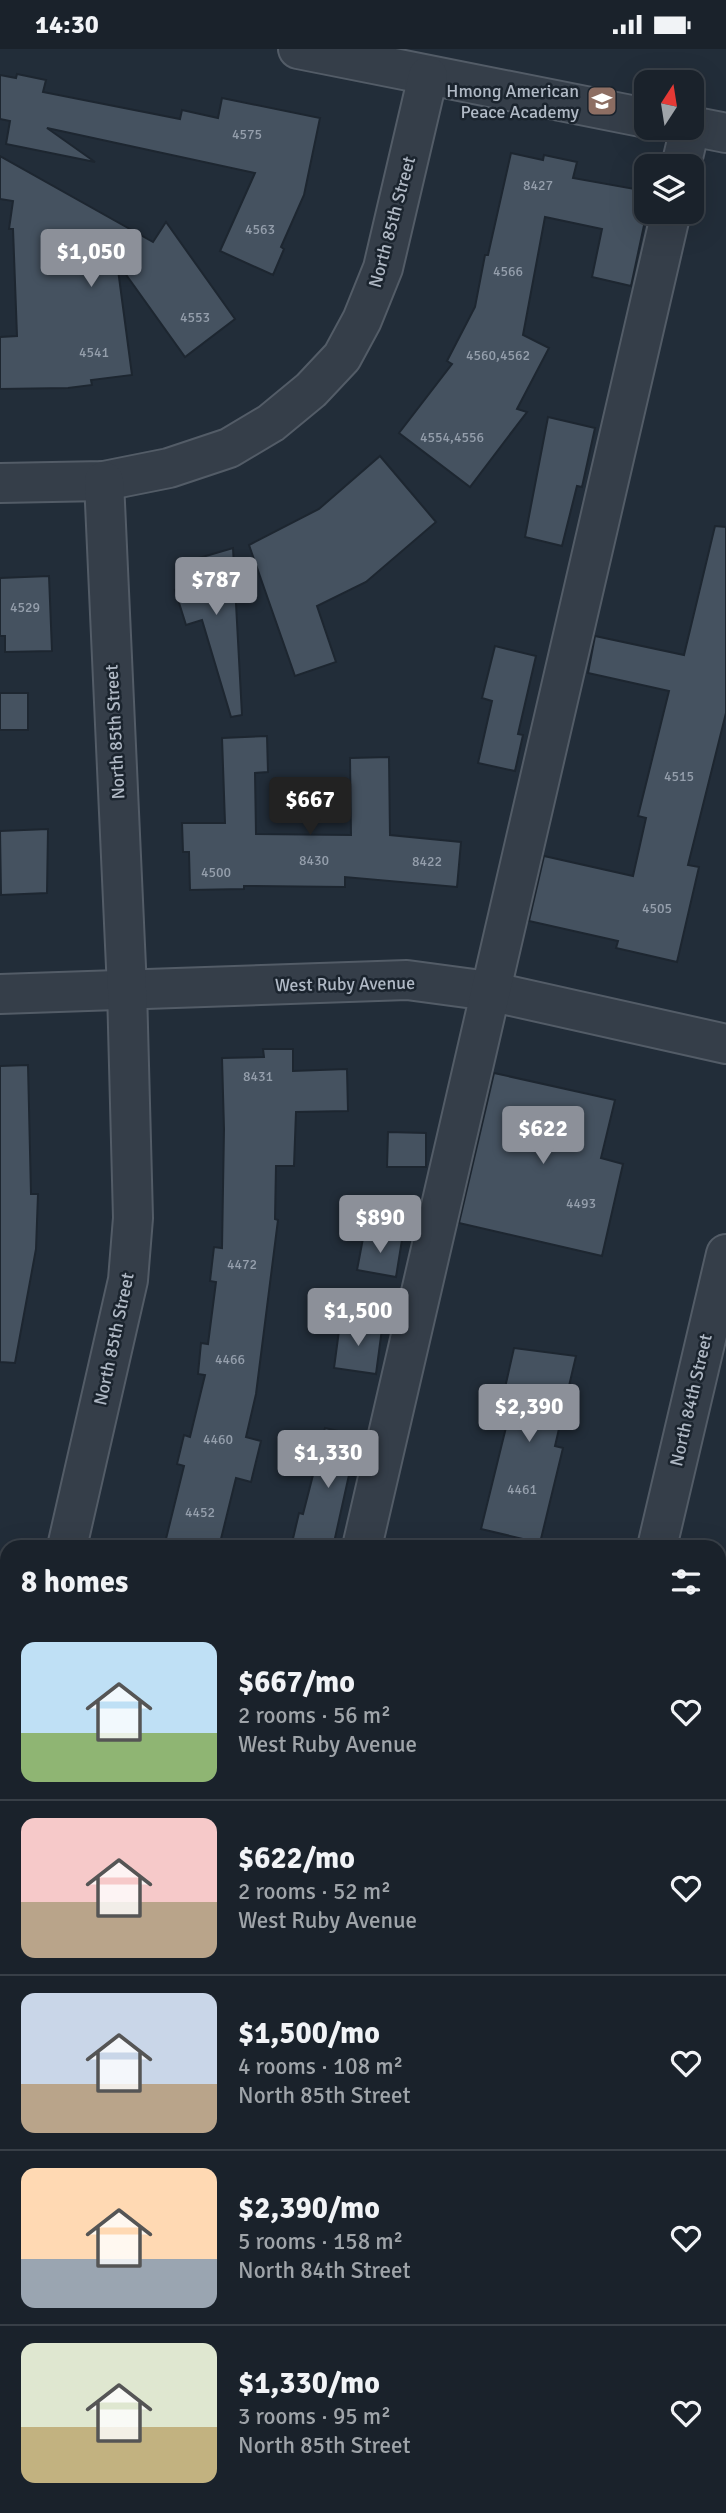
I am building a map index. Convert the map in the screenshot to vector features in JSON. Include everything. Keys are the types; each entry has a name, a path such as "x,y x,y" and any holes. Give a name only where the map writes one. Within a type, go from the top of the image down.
{"street":[{"path":"298,49 420,66 634,115"},
{"name":"North 85th Street","path":"69,1540 128,1280 133,1218 127,989 104,481 169,468 229,448 271,423 311,390 342,357 362,320 383,268 420,66"},
{"path":"704,129 726,133"},
{"path":"364,1540 668,224"},
{"path":"0,483 104,481"},
{"name":"West Ruby Avenue","path":"0,994 407,980 489,991 726,1044"},
{"name":"North 84th Street","path":"659,1540 726,1254"}],"building":[{"path":"17,74 46,80 43,92 180,119 182,110 218,118 222,98 320,118 304,195 281,247 284,249 273,275 220,251 255,173 47,128 95,162 6,144 10,121 0,119 0,75 16,78"},
{"path":"511,153 543,160 544,155 577,162 573,178 634,189 634,224 644,224 631,286 592,277 602,229 545,217 523,335 549,348 517,409 527,412 470,487 399,433 452,364 447,361 475,307 485,255 488,255"},
{"path":"0,156 153,242 166,222 235,319 185,357 117,262 132,375 91,380 92,385 68,388 0,389 0,337 17,336 13,229 9,229 13,201 0,199"},
{"path":"548,417 595,428 582,487 577,486 562,546 525,537"},
{"path":"380,456 436,522 366,582 317,606 336,662 295,676 249,545 319,509"},
{"path":"715,526 726,527 726,713 688,865 699,867 677,962 616,948 618,941 529,921 544,856 633,876 646,818 638,816 669,691 588,673 595,636 684,655"},
{"path":"233,548 242,715 231,717 202,620 186,625 175,590 189,586 182,563"},
{"path":"49,576 52,651 5,652 5,636 0,636 0,578"},
{"path":"495,646 536,656 518,734 523,735 515,771 478,763 492,701 482,698"},
{"path":"0,693 28,693 28,730 0,730"},
{"path":"267,736 268,772 255,773 256,834 351,835 350,758 389,757 390,835 461,842 457,887 345,877 345,887 244,886 244,889 190,890 189,852 183,852 182,823 225,823 222,738"},
{"path":"48,829 47,893 1,895 0,831"},
{"path":"263,1049 293,1049 293,1071 347,1069 348,1111 296,1112 294,1166 276,1166 275,1219 278,1220 256,1394 246,1437 261,1441 251,1482 236,1478 221,1540 166,1540 184,1466 177,1464 184,1435 190,1437 205,1375 198,1374 201,1343 208,1344 216,1282 210,1281 214,1247 222,1248 222,1058 264,1057"},
{"path":"28,1065 31,1194 38,1194 36,1249 15,1363 0,1362 0,1066"},
{"path":"494,1073 615,1100 601,1158 623,1164 602,1256 459,1223"},
{"path":"388,1132 426,1133 426,1167 387,1167"},
{"path":"364,1233 402,1240 396,1277 357,1270"},
{"path":"340,1323 382,1329 376,1374 334,1368"},
{"path":"514,1348 576,1356 555,1446 563,1448 541,1540 527,1540 481,1529 512,1403 502,1401"},
{"path":"325,1428 364,1437 354,1476 349,1475 335,1540 293,1540 299,1513 303,1514"}],"place":[{"name":"Hmong American Peace Academy","path":"602,101"}]}
